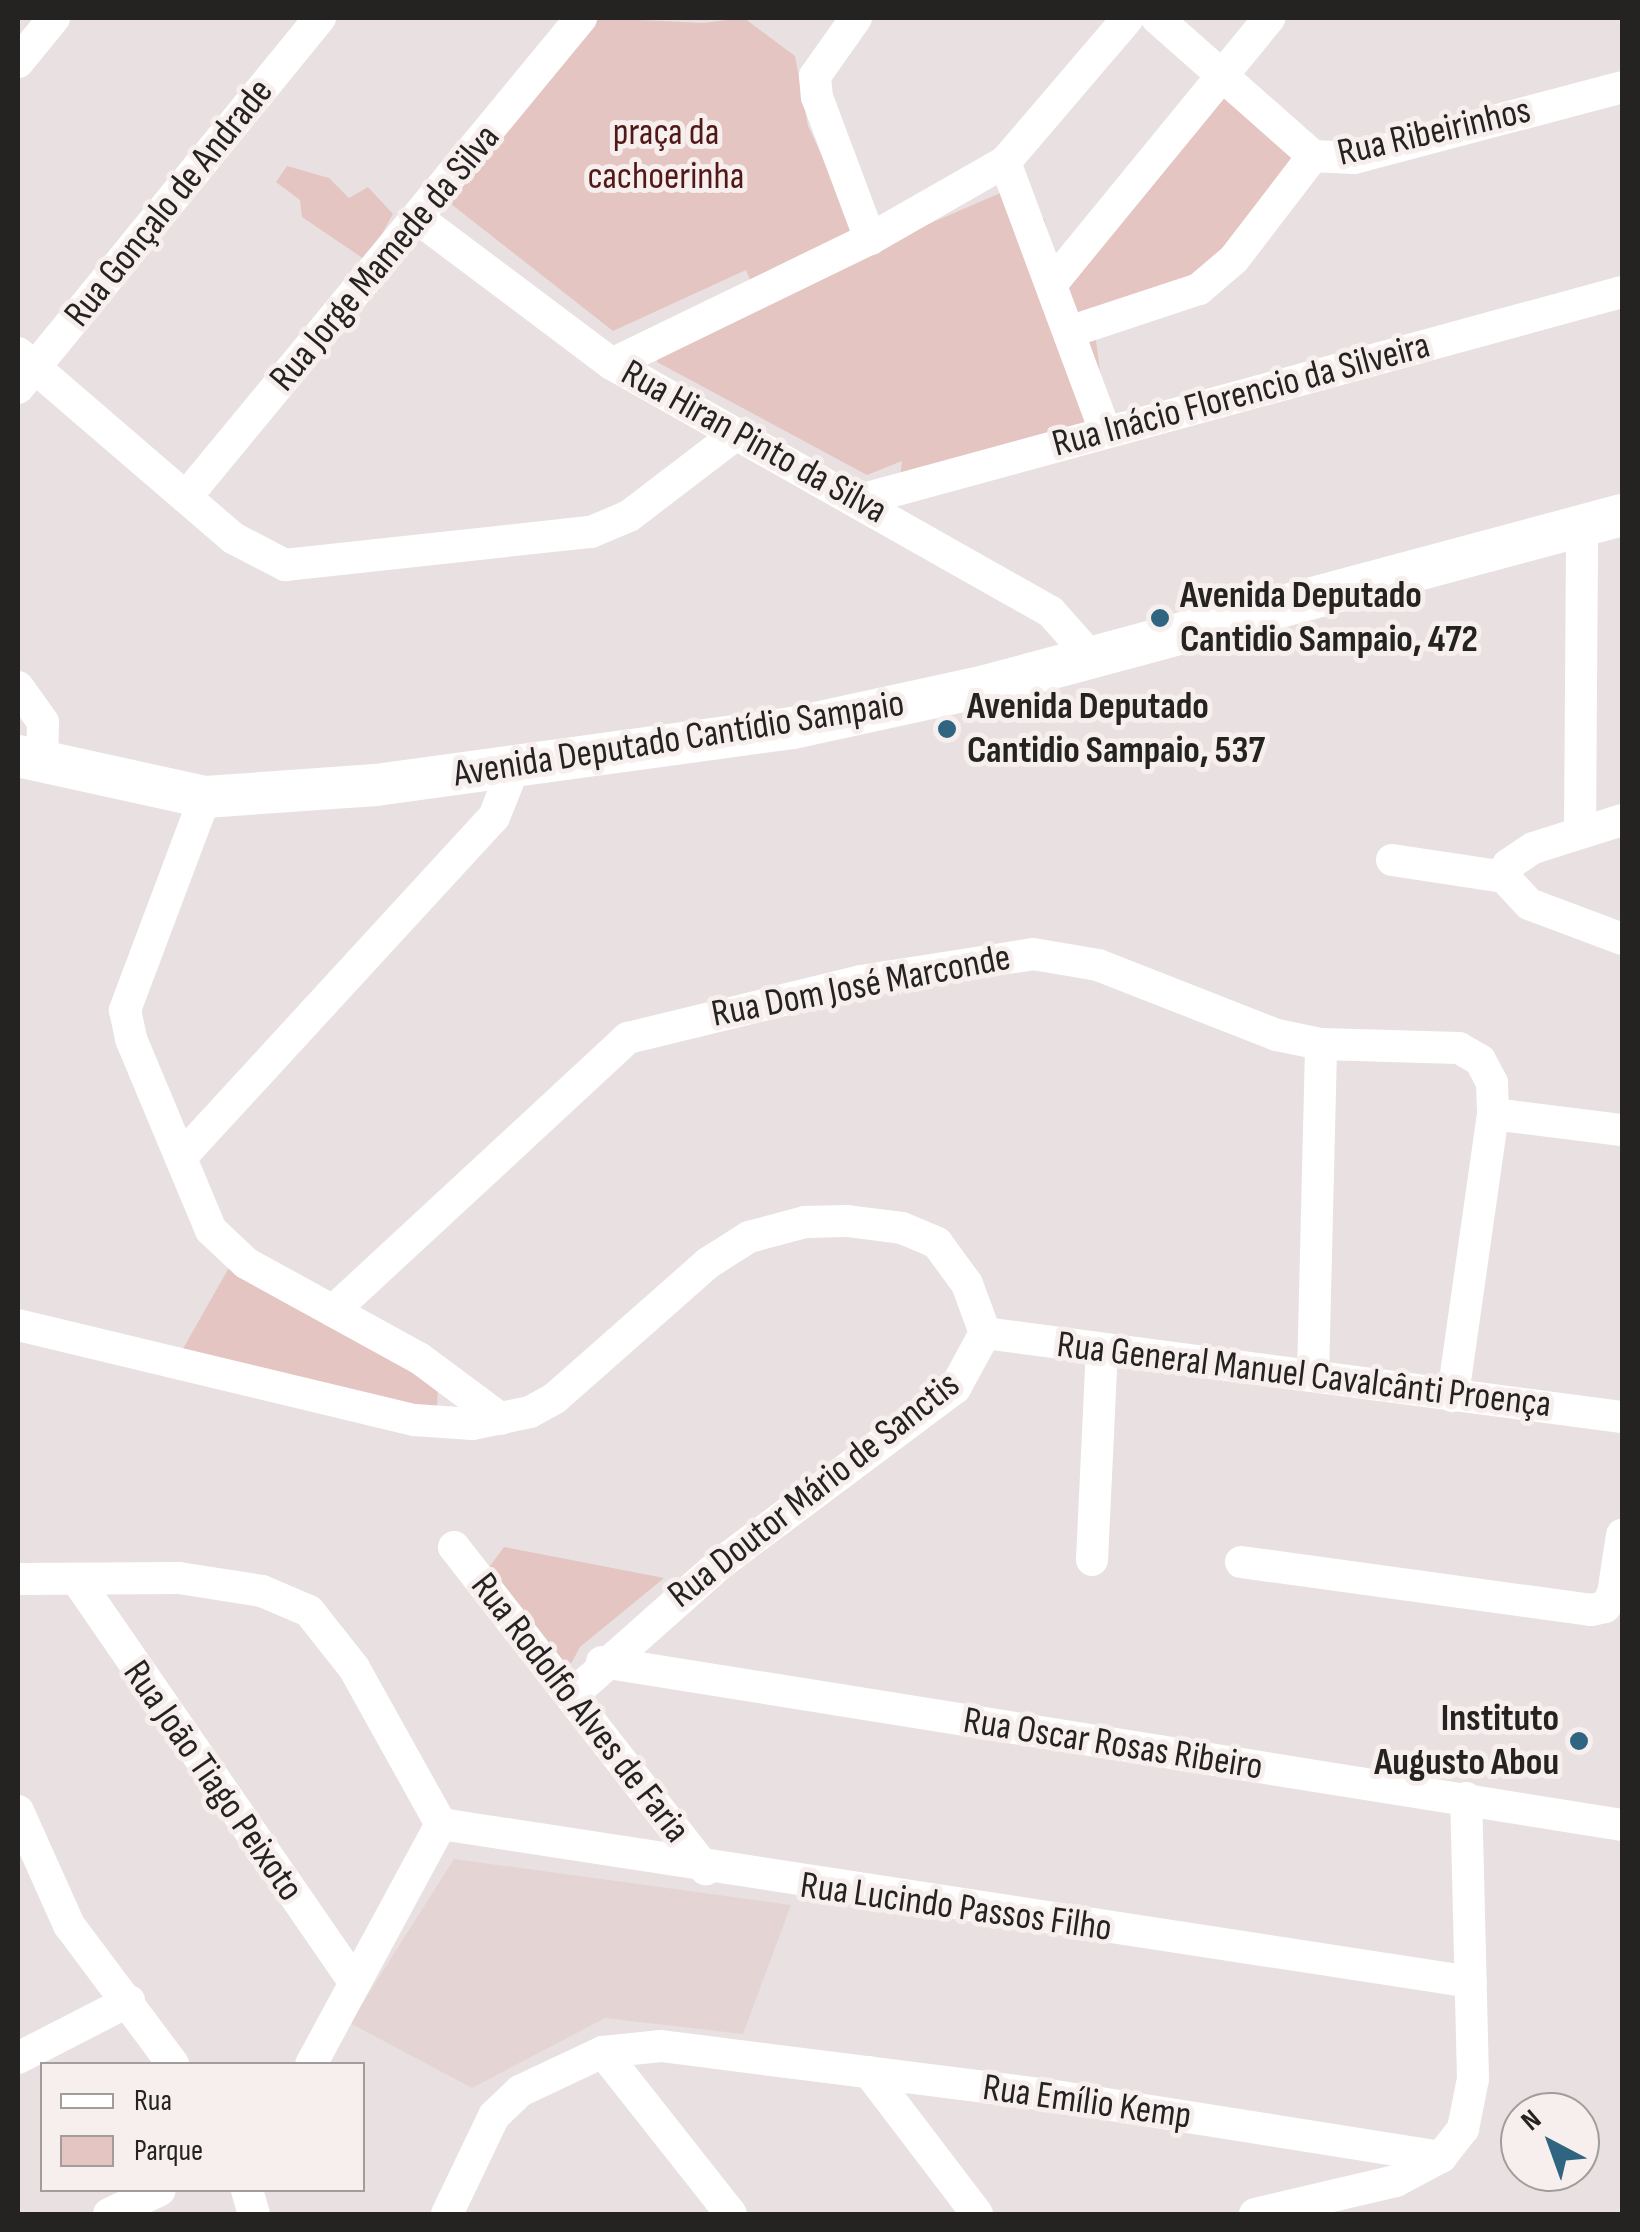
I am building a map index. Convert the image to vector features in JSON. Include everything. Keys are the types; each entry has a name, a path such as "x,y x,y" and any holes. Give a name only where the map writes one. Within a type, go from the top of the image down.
{"main road":[{"name":"Avenida Deputado Cantídio Sampaio","path":"30,760 205,798 514,767 793,728 1091,657 1602,520"}],"street":[{"path":"18,62 54,18"},
{"name":"Rua Gonçalo de Andrade","path":"23,370 320,18"},
{"name":"Rua Jorge Mamede da Silva","path":"186,497 420,220 581,18"},
{"path":"856,18 815,76 817,97 870,239"},
{"path":"612,364 870,239 1005,162 1128,18"},
{"path":"1157,18 1313,156"},
{"path":"1054,281 1270,18"},
{"name":"Rua Ribeirinhos","path":"1072,330 1200,289 1234,259 1313,156 1354,158 1622,86"},
{"path":"1005,162 1054,281 1105,431"},
{"name":"Rua Hiran Pinto da Silva","path":"420,220 612,364 734,435 860,500 1051,612 1091,657"},
{"name":"Rua Inácio Florencio da Silveira","path":"860,500 1622,292"},
{"path":"23,370 262,558 301,566 590,532 629,516 734,435"},
{"path":"1580,832 1602,520"},
{"path":"18,687 43,722 30,760"},
{"path":"183,1155 494,817 514,767"},
{"path":"205,798 125,1010 131,1039 183,1155 211,1230 246,1263 419,1358 501,1419"},
{"path":"1504,877 1508,865 1533,848 1622,820"},
{"path":"1392,860 1504,877 1529,904 1622,938"},
{"name":"Rua Dom José Marconde","path":"333,1311 628,1038 670,1024 861,981 1033,954 1098,965 1219,1017 1321,1044 1399,1042 1459,1048 1480,1060 1492,1083 1493,1114"},
{"path":"1312,1376 1321,1044"},
{"path":"1453,1396 1493,1114 1622,1130"},
{"name":"Rua Doutor Mário de Sanctis","path":"18,1326 416,1420 501,1419 555,1398 708,1263 748,1237 805,1222 902,1228 937,1243 967,1284 985,1333 955,1388 751,1539 602,1662 572,1696"},
{"name":"Rua General Manuel Cavalcânti Proença","path":"985,1333 1622,1417"},
{"path":"1092,1560 1102,1350"},
{"path":"1241,1562 1591,1610 1605,1607 1613,1594 1622,1535"},
{"name":"Rua Rodolfo Alves de Faria","path":"454,1547 706,1869"},
{"path":"18,1579 179,1578 262,1591 309,1612 354,1668 441,1824 311,2062"},
{"name":"Rua João Tiago Peixoto","path":"77,1580 353,1980"},
{"name":"Rua Oscar Rosas Ribeiro","path":"602,1662 1622,1825"},
{"path":"1255,2214 1396,2181 1440,2157 1472,2107 1466,1798"},
{"path":"18,1811 69,1926 173,2062"},
{"name":"Rua Lucindo Passos Filho","path":"441,1824 706,1869 1471,1982"},
{"path":"18,2058 129,2001"},
{"name":"Rua Emílio Kemp","path":"447,2214 494,2116 520,2090 602,2052 660,2046 868,2072 1440,2157"},
{"path":"602,2052 731,2214"},
{"path":"868,2072 977,2214"},
{"path":"110,2214 156,2192"}],"shaded area":[{"path":"454,1859 791,1905 743,2034 605,2018 472,2088 350,2023"}],"green space":[{"name":"praça da cachoerinha","path":"599,18 703,23 744,18 795,56 808,126 866,251 1005,191 1019,233 1044,218 1057,269 1223,82 1305,156 1219,269 1093,319 1107,421 900,478 902,461 867,475 657,362 659,350 759,301 746,270 613,331 446,200"},
{"path":"287,166 329,178 349,198 368,187 393,214 367,261 302,217 300,200 276,182"},
{"path":"231,1264 438,1387 437,1407 402,1405 180,1354"},
{"path":"504,1547 664,1578 580,1647 566,1673 496,1586 490,1566"}],"place":[{"name":"Avenida Deputado Cantidio Sampaio, 472","path":"1160,618"},
{"name":"Avenida Deputado Cantidio Sampaio, 537","path":"947,729"},
{"name":"Instituto Augusto Abou","path":"1579,1741"}]}
